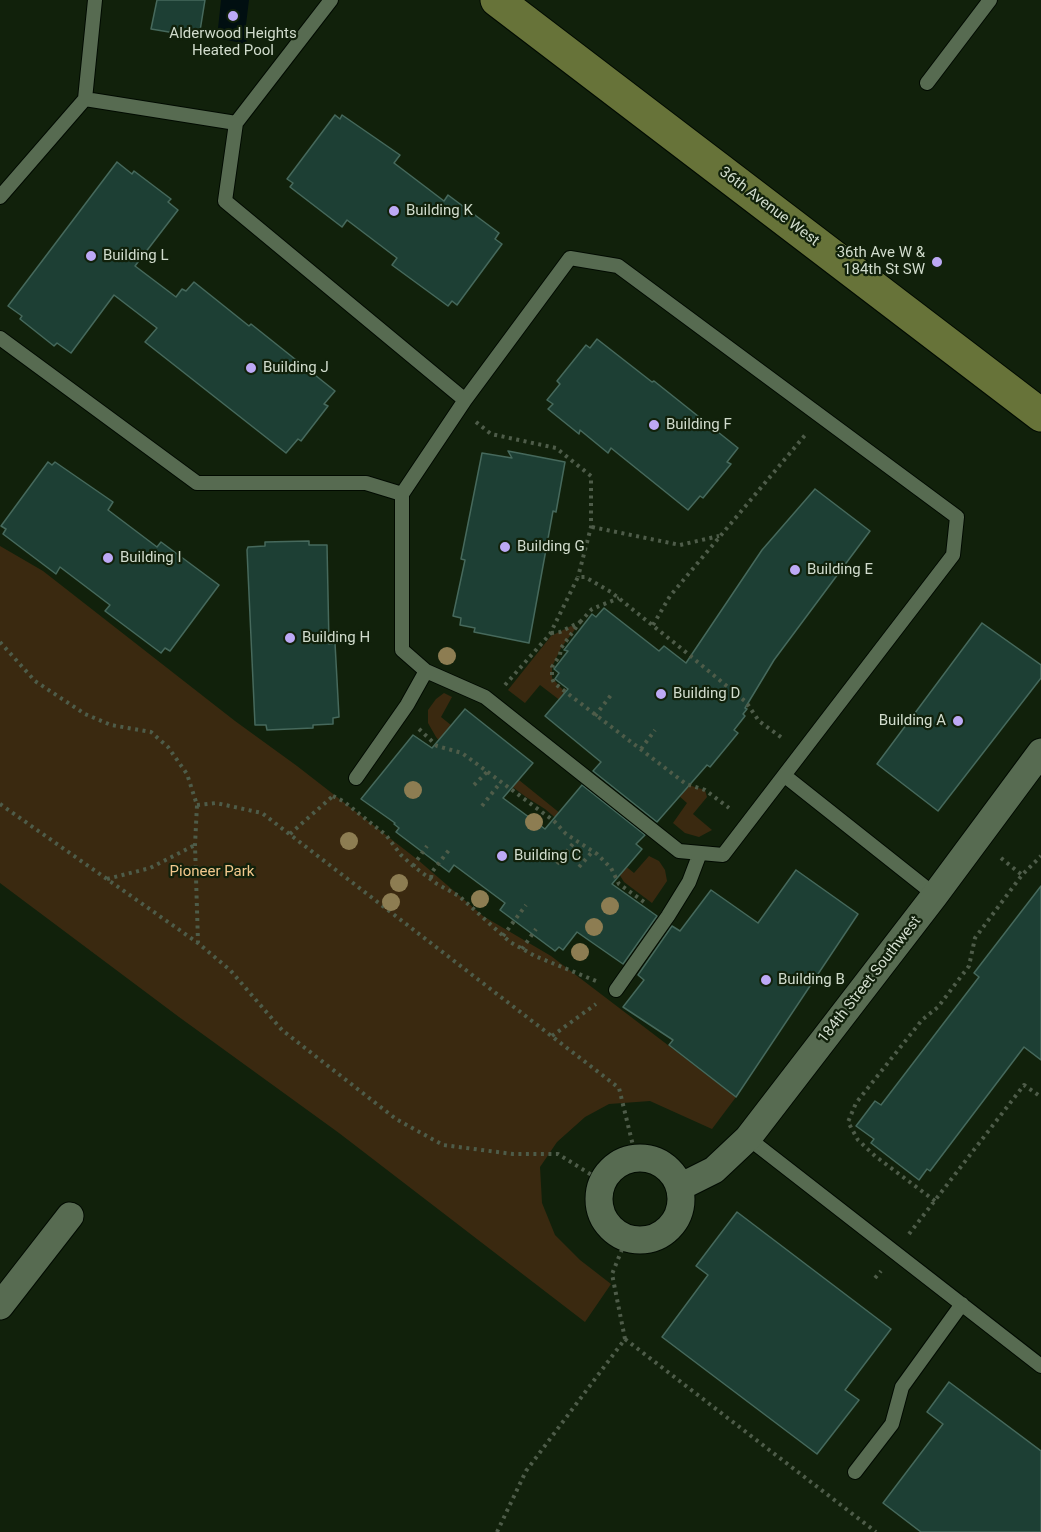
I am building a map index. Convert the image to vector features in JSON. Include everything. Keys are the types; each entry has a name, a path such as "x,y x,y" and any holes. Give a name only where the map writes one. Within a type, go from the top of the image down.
{"main road":[{"name":"36th Avenue West","path":"497,0 1041,415"}],"street":[{"name":"184th Street Southwest","path":"680,1188 714,1170 748,1138 1041,752"},
{"path":"636,1158 650,1159 663,1165 674,1174 680,1188 679,1212 673,1224 652,1238 627,1237 615,1231 607,1222 601,1209 600,1195 603,1182 611,1170 623,1162 636,1158"},
{"path":"0,1306 70,1216"}],"lane":[{"path":"0,197 85,99 95,0"},
{"path":"331,0 236,123 225,201 462,404"},
{"path":"927,83 990,0"},
{"path":"85,99 236,123"},
{"path":"570,258 618,266 957,517 953,555 723,855 679,850 490,701 426,671 402,650 402,494 462,404 570,258"},
{"path":"0,338 197,483 366,483 402,494"},
{"path":"356,778 401,715 426,671"},
{"path":"785,776 935,894"},
{"path":"616,990 665,921 689,882 700,853"},
{"path":"748,1138 1041,1366"},
{"path":"855,1472 892,1424 902,1387 962,1304"}],"path":[{"path":"462,404 491,434 556,448 591,476 591,526 578,577 550,634 490,701"},
{"path":"652,625 670,596 821,416"},
{"path":"591,526 680,545 720,536"},
{"path":"578,577 585,577 619,598 746,702 759,721 802,754"},
{"path":"619,598 592,609 580,622 561,648 560,655 552,667 554,683 686,784 705,790 749,822"},
{"path":"550,634 560,632 580,622"},
{"path":"0,642 35,681 85,714 111,724 151,732 168,747 187,774 197,805 195,845 198,943"},
{"path":"595,716 611,695"},
{"path":"401,715 437,746 462,753 554,821 575,841 606,862 619,884 665,921"},
{"path":"641,749 655,730"},
{"path":"474,785 487,772"},
{"path":"290,834 346,784 356,778"},
{"path":"482,806 500,783"},
{"path":"333,796 343,801 386,835 401,855 413,866 459,896 503,936 541,959 616,990"},
{"path":"197,805 216,802 262,813 619,1088 636,1158"},
{"path":"0,804 198,943 230,970 282,1030 396,1119 443,1145 513,1154 558,1154 603,1182"},
{"path":"557,864 575,841"},
{"path":"106,879 150,868 195,845"},
{"path":"413,866 427,846"},
{"path":"430,878 449,850"},
{"path":"579,867 592,852"},
{"path":"935,1201 875,1156 858,1140 848,1122 856,1102 922,1020 938,1007 969,966 975,938 1022,875 1041,856"},
{"path":"1000,857 1022,875"},
{"path":"503,936 526,905"},
{"path":"522,949 536,929"},
{"path":"552,1036 616,990"},
{"path":"875,1278 1024,1085 1041,1097"},
{"path":"627,1237 612,1274 625,1339 876,1532"},
{"path":"497,1532 526,1471 625,1339"}],"green space":[{"name":"Pioneer Park","path":"0,546 43,571 418,860 483,916 551,956 736,1097 712,1129 650,1101 609,1104 585,1117 557,1142 540,1167 542,1203 555,1235 580,1260 611,1284 585,1322 339,1133 0,883"},
{"path":"571,626 576,628 561,648 552,667 552,678 565,692 595,716 685,784 705,790 707,797 693,814 712,830 699,837 685,833 673,823 687,803 635,757 607,770 599,763 613,741 540,685 525,703 508,690 551,636"},
{"path":"444,693 452,697 441,717 634,873 649,856 659,861 665,870 667,881 652,903 624,882 616,869 545,809 486,767 442,744 428,723 428,710"}],"shaded area":[{"name":"Alderwood Heights Heated Pool","path":"221,0 249,0 246,44 217,38"}],"building":[{"path":"157,0 205,0 199,37 151,29"},
{"name":"Building K","path":"335,115 340,119 342,115 400,155 394,163 444,201 448,195 499,233 495,239 502,244 457,305 452,301 448,306 392,265 397,258 347,220 342,227 290,187 293,183 287,179"},
{"path":"117,162 132,174 134,171 171,199 168,202 178,210 135,266 176,297 182,289 186,291 194,282 335,391 324,404 328,406 301,441 298,439 286,453 145,342 157,328 114,295 71,353 57,343 54,346 20,319 22,316 8,306"},
{"name":"Building F","path":"597,339 738,448 727,462 731,464 703,498 700,496 688,510 611,448 608,453 580,430 579,434 548,409 553,404 547,400 560,384 557,381 586,345 590,348"},
{"name":"Building G","path":"508,451 565,462 556,512 553,511 529,643 474,632 475,628 460,625 461,618 453,616 465,560 461,559 482,453 512,458"},
{"name":"Building I","path":"48,462 52,465 55,462 113,502 108,510 157,547 161,542 219,585 170,651 165,648 161,653 105,611 110,605 60,567 56,574 3,534 6,529 1,526"},
{"path":"815,489 870,531 774,660 745,708 747,709 743,714 745,716 734,730 738,733 710,767 707,765 657,822 593,771 601,762 545,716 568,689 555,679 559,673 554,669 568,651 564,650 592,614 596,617 604,608 659,651 664,646 686,663 762,550"},
{"name":"Building H","path":"309,541 309,545 327,545 329,644 335,643 339,717 333,718 333,724 313,725 313,728 267,730 266,725 255,725 247,550 248,547 265,546 265,542"},
{"name":"Building A","path":"982,623 1041,665 1041,678 938,811 877,764"},
{"path":"465,709 533,763 503,798 545,829 582,785 645,835 636,844 642,849 612,884 657,916 623,964 577,932 563,950 559,947 555,951 500,910 505,903 454,865 449,872 396,832 399,828 395,823 361,799 413,735 432,748"},
{"name":"Building B","path":"796,870 858,914 736,1097 669,1045 673,1040 623,1007 644,980 638,975 672,926 680,931 711,890 758,923"},
{"path":"1041,886 1041,1060 1024,1047 930,1171 927,1169 919,1180 871,1143 874,1139 856,1126 875,1101 881,1105 979,977 974,973"},
{"path":"737,1212 891,1329 845,1390 859,1400 817,1454 662,1337 708,1275 696,1266"},
{"path":"949,1382 1041,1451 1041,1532 921,1532 883,1503 943,1424 927,1412"}],"place":[{"name":"Alderwood Heights Heated Pool","path":"233,16"},
{"name":"Building K","path":"394,211"},
{"name":"Building L","path":"91,256"},
{"name":"36th Ave W & 184th St SW","path":"937,262"},
{"name":"Building J","path":"251,368"},
{"name":"Building F","path":"654,425"},
{"name":"Building G","path":"505,547"},
{"name":"Building I","path":"108,558"},
{"name":"Building E","path":"795,570"},
{"name":"Building H","path":"290,638"},
{"name":"Building D","path":"661,694"},
{"name":"Building A","path":"958,721"},
{"name":"Building C","path":"502,856"},
{"name":"Building B","path":"766,980"}]}
